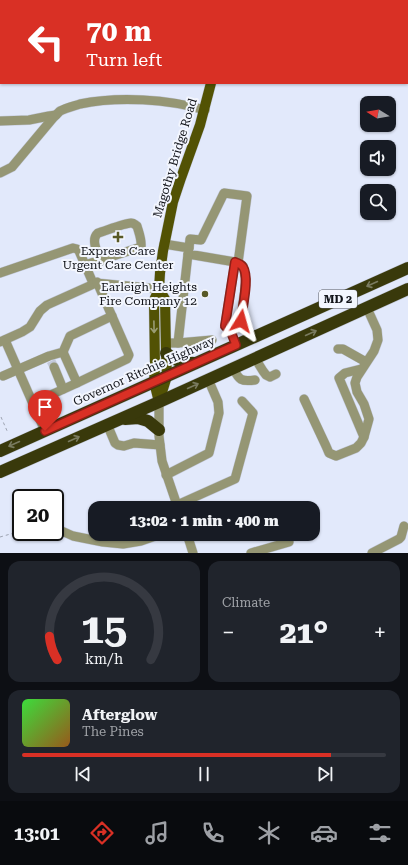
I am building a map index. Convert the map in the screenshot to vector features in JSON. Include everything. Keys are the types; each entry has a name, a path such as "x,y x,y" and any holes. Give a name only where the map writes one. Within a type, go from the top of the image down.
{"highway":[{"name":"Governor Ritchie Highway","path":"0,451 408,268"},
{"name":"MD 2","path":"0,472 408,290"},
{"path":"166,348 174,359 182,362 197,363"},
{"path":"120,419 138,418 148,421 159,430"}],"main road":[{"name":"Magothy Bridge Road","path":"159,402 154,382 154,300 159,289 164,244 170,215 177,189 205,110 211,84"},
{"name":"Magothy Bridge Road","path":"159,289 165,299 167,376 159,402"}],"street":[{"path":"0,173 12,167 59,112 76,105 113,100 153,101 177,103 205,110"},
{"path":"0,121 29,120 56,115"},
{"path":"178,343 190,239 201,240 224,193 247,196 225,326 231,332 236,345"},
{"path":"85,265 101,261 141,247 137,226 132,223 98,233 94,242 101,261"},
{"path":"164,244 236,263 242,266 246,280 240,327 231,332"},
{"path":"0,273 73,248 79,251 112,316 129,355 127,359 64,390 33,403"},
{"path":"45,431 18,369 3,341 30,327 40,311 47,305 95,283 159,289"},
{"path":"304,399 329,452 336,456 356,448 361,443 369,419 355,383 357,376 374,351 378,340 377,330 367,308"},
{"path":"3,376 18,369 51,361 63,352 70,336 112,316"},
{"path":"166,348 178,343 212,340"},
{"path":"338,349 343,350 363,366"},
{"path":"63,352 77,383"},
{"path":"255,358 268,377 276,374"},
{"path":"51,361 64,390"},
{"path":"363,366 345,373 339,378 364,436"},
{"path":"233,368 240,379 246,381 254,380"},
{"path":"166,475 209,453 218,413 218,402 208,379"},
{"path":"188,501 235,479 253,414 242,401"},
{"path":"159,402 159,430 162,461 175,501"},
{"path":"107,424 115,443 118,445 124,446 134,443 160,445"},
{"path":"372,553 399,539 404,526"},
{"path":"64,532 77,537 88,539"},
{"path":"98,541 124,544 141,541"},
{"path":"189,541 193,553"},
{"path":"251,553 289,542"}],"path":[{"path":"1,417 8,433"},
{"path":"0,537 12,534"}],"tunnel":[{"path":"51,361 54,367"}],"place":[{"name":"Express Care Urgent Care Center","path":"118,237"},
{"name":"Earleigh Heights Fire Company 12","path":"205,294"}],"route":[{"path":"45,431 236,345 231,332 225,326 235,262 242,266 246,280 241,321"}]}
